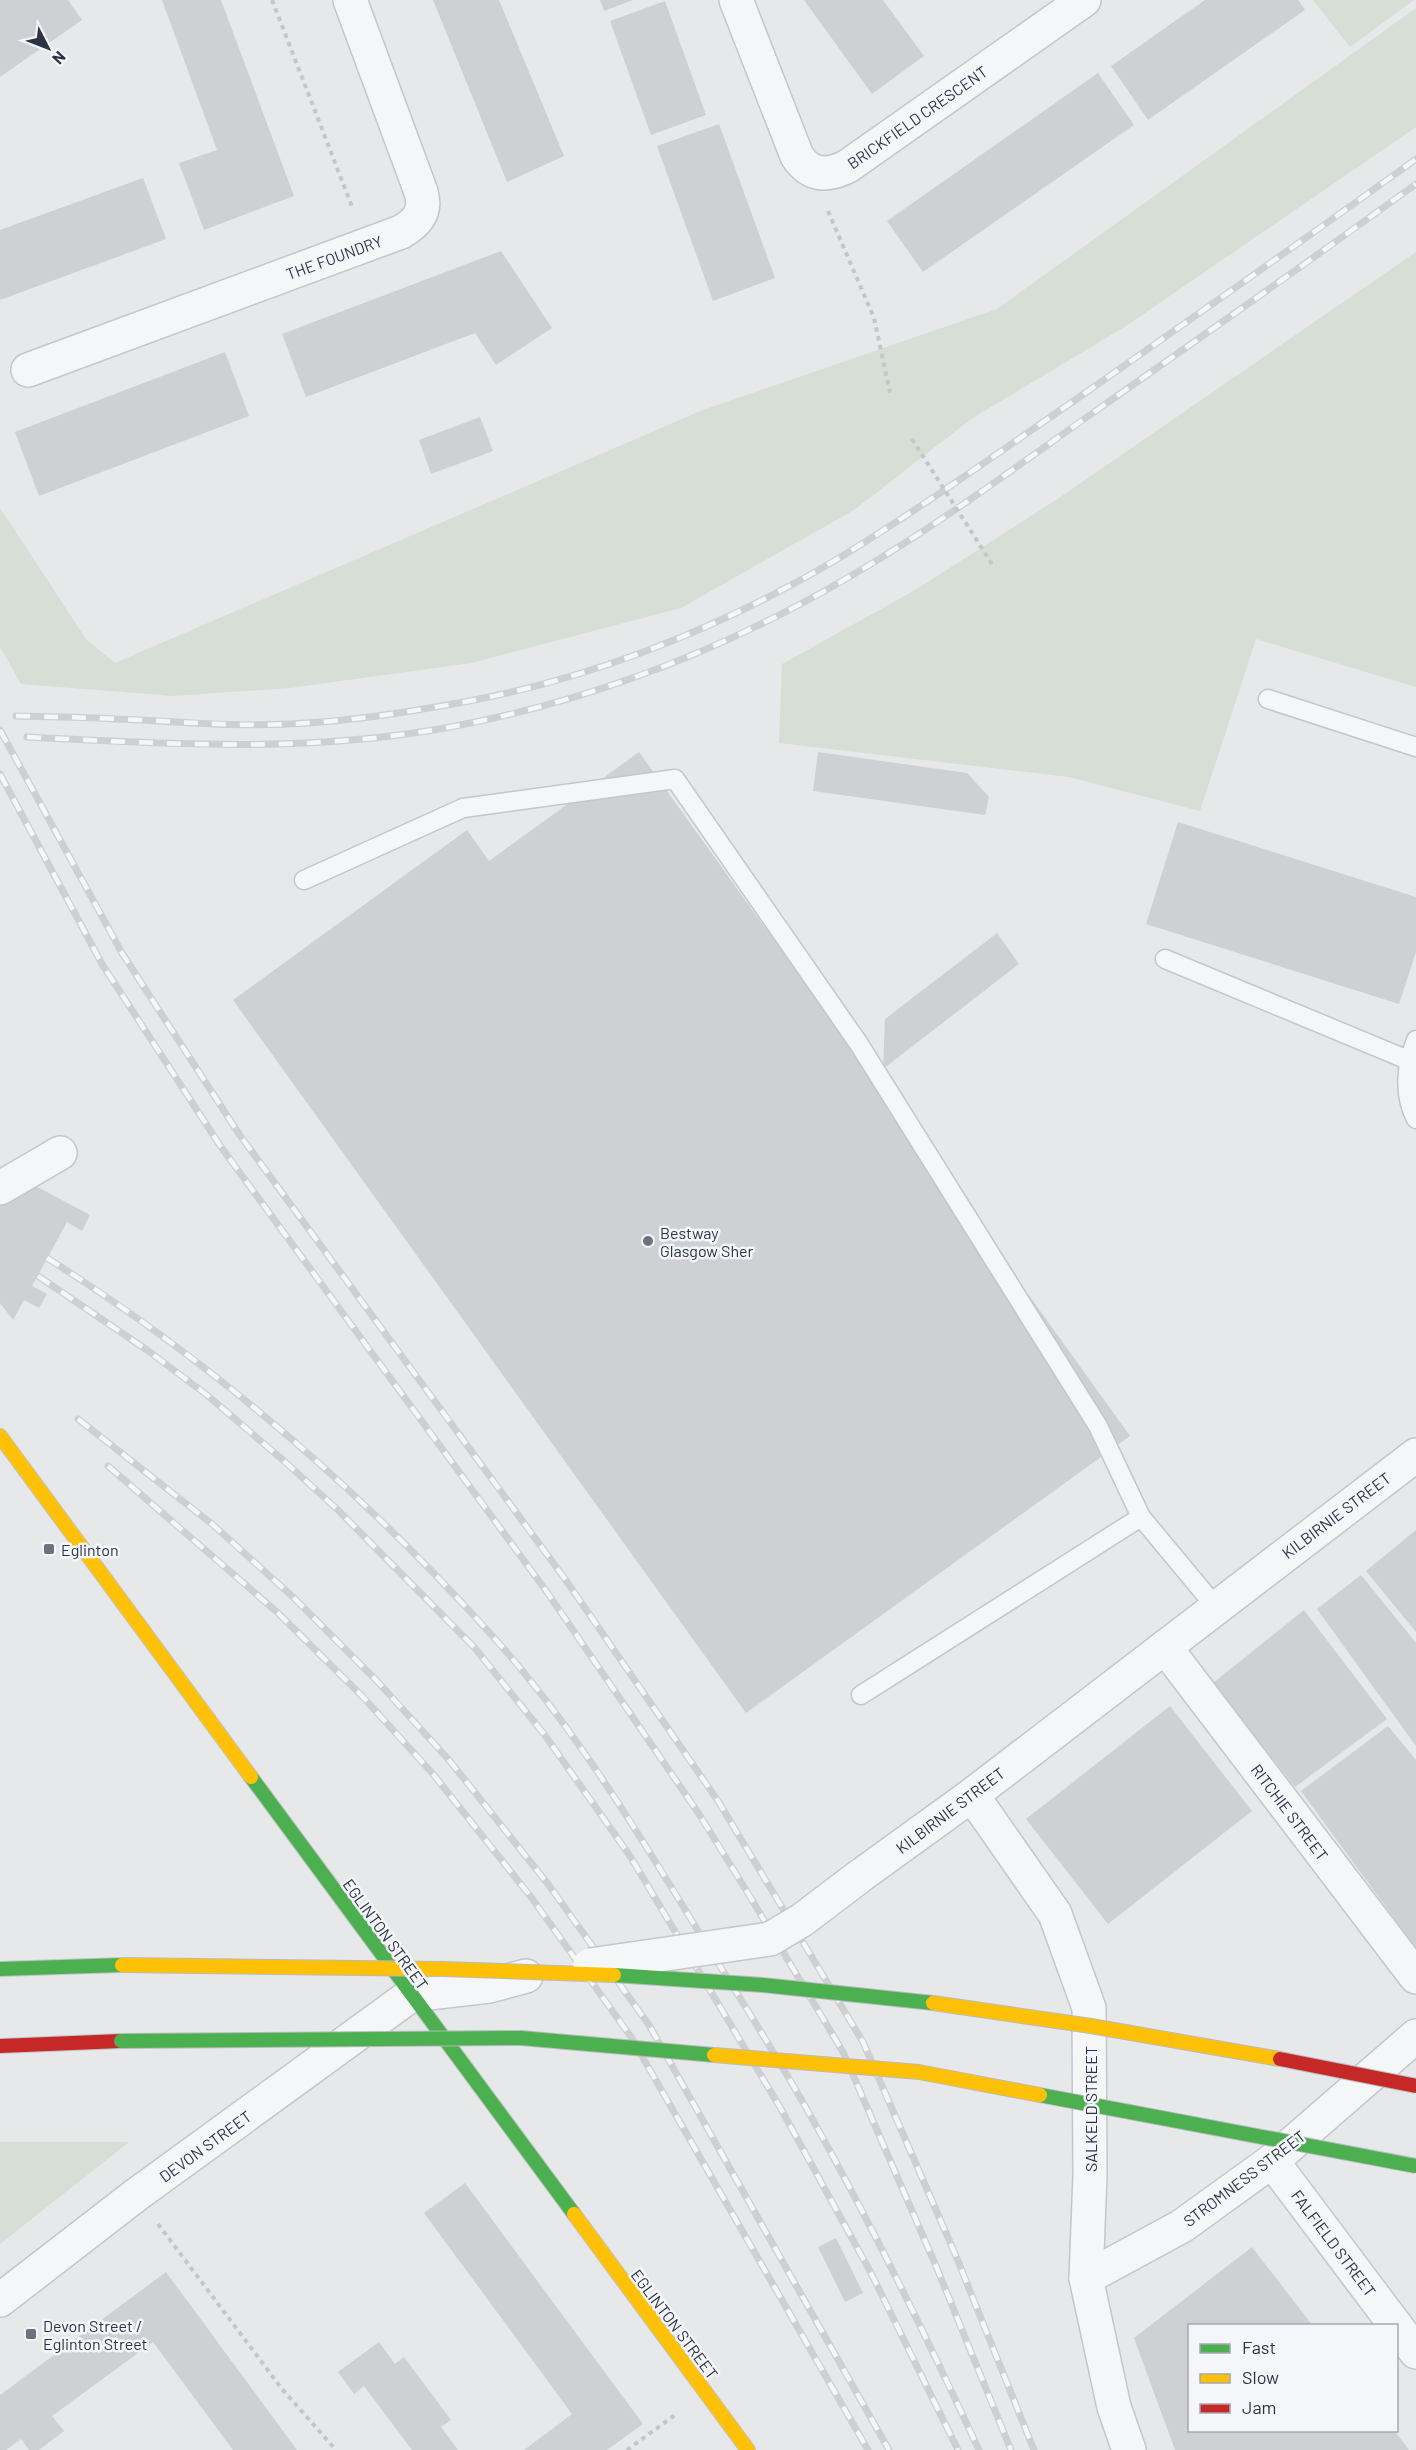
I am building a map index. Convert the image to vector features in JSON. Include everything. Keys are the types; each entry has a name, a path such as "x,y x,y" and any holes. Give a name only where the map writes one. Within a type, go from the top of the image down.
{"main road":[{"name":"EGLINTON STREET","path":"0,1436 744,2449"},
{"path":"0,1969 122,1965 523,1970 763,1984 1100,2028 1257,2054 1416,2086"},
{"path":"0,2046 121,2040 521,2038 919,2072 1416,2166"}],"street":[{"name":"THE FOUNDRY","path":"28,370 367,245 401,232 415,223 422,212 423,200 350,0"},
{"path":"736,0 790,143 802,164 818,173"},
{"name":"BRICKFIELD CRESCENT","path":"818,173 827,174 848,166 1084,0"},
{"path":"0,1188 60,1153"},
{"name":"KILBIRNIE STREET","path":"411,1995 489,1986 536,1973 770,1939 802,1920 972,1795 1215,1606 1416,1455"},
{"name":"RITCHIE STREET","path":"1165,1647 1416,1977"},
{"name":"SALKELD STREET","path":"972,1795 1055,1914 1089,2008 1090,2175 1086,2278 1114,2407 1129,2450"},
{"name":"DEVON STREET","path":"0,2300 136,2195 411,1995"},
{"name":"STROMNESS STREET","path":"1086,2278 1182,2226 1272,2161 1416,2036"},
{"name":"FALFIELD STREET","path":"1272,2161 1394,2324"},
{"name":"FALFIELD STREET","path":"1398,2329 1416,2352"}],"lane":[{"path":"1268,699 1416,747"},
{"path":"304,880 463,808 675,779 859,1044 1098,1426 1141,1517 1215,1606"},
{"path":"1165,959 1408,1060"},
{"path":"1416,1040 1408,1060 1409,1106 1416,1119"},
{"path":"861,1695 1141,1517"}],"path":[{"path":"272,0 367,245"},
{"path":"818,173 818,189 876,324 890,393"},
{"path":"912,439 992,564"},
{"path":"136,2195 282,2389 336,2450"},
{"path":"627,2450 705,2393"}],"shaded area":[{"path":"1313,0 1414,0 1350,47"},
{"path":"1416,8 1416,127 1126,326 971,419 854,510 681,608 471,663 290,688 173,696 21,684 0,647 0,508 86,639 115,663 703,410 997,309"},
{"path":"1416,252 1416,687 1256,639 1200,811 1069,777 779,743 782,664 917,589 1059,498"},
{"path":"0,2142 129,2142 0,2244"}],"building":[{"path":"0,0 68,0 82,20 0,77"},
{"path":"162,0 221,0 294,196 204,230 179,163 217,150"},
{"path":"433,0 499,0 564,156 507,182"},
{"path":"600,0 633,0 604,11"},
{"path":"804,0 883,0 924,56 872,94"},
{"path":"1205,0 1298,0 1305,10 1148,120 1111,66"},
{"path":"665,1 706,115 651,135 610,21"},
{"path":"1098,73 1134,125 923,272 887,221"},
{"path":"719,124 775,278 713,301 657,146"},
{"path":"143,178 166,239 0,300 0,230"},
{"path":"501,251 552,328 496,365 475,333 306,397 282,334"},
{"path":"225,352 249,416 39,496 15,432"},
{"path":"480,417 493,451 431,474 419,440"},
{"name":"Bestway Glasgow Sher","path":"639,752 1130,1436 746,1713 233,1000 467,830 489,861"},
{"path":"818,752 967,773 989,797 985,815 813,791"},
{"path":"1178,822 1416,897 1416,952 1399,1004 1146,924"},
{"path":"997,933 1019,964 883,1069 885,1019"},
{"path":"28,1182 90,1215 82,1231 67,1222 32,1286 47,1294 39,1308 24,1300 13,1320 0,1303 0,1199"},
{"path":"1416,1530 1416,1632 1366,1571"},
{"path":"1361,1575 1416,1643 1416,1746 1317,1609"},
{"path":"1304,1610 1387,1719 1295,1787 1213,1683"},
{"path":"1170,1706 1252,1811 1108,1924 1026,1819"},
{"path":"1388,1726 1416,1760 1416,1948 1301,1791"},
{"path":"465,2183 643,2424 607,2450 524,2450 572,2414 424,2213"},
{"path":"836,2238 863,2293 845,2302 818,2247"},
{"path":"1252,2247 1311,2324 1188,2324 1188,2432 1396,2432 1409,2450 1175,2450 1134,2338"},
{"path":"166,2272 297,2450 233,2450 153,2342 52,2416 64,2431 39,2450 29,2450 21,2439 6,2450 0,2450 0,2395"},
{"path":"379,2342 395,2364 404,2357 451,2420 441,2427 458,2450 412,2450 364,2386 354,2394 338,2372"}],"railway":[{"path":"16,716 246,725 342,720 394,714 538,686 644,652 747,608 874,536 1078,398 1416,159"},
{"path":"27,737 184,744 288,744 393,736 445,728 551,704 654,670 753,628 802,603 849,577 940,520 1416,184"},
{"path":"0,730 122,953 239,1134 565,1579 718,1801 863,2042 956,2256 1034,2450"},
{"path":"0,774 102,964 221,1147 547,1592 699,1814 746,1890 843,2052 936,2266 1011,2450"},
{"path":"47,1258 167,1339 280,1429 387,1526 438,1578 488,1631 547,1702 627,1816 801,2099 894,2273 979,2450"},
{"path":"38,1276 147,1350 207,1395 284,1461 338,1510 474,1647 544,1734 630,1856 781,2109 871,2273 958,2450"},
{"path":"78,1419 212,1524 293,1597 377,1681 449,1760 548,1884 649,2025 889,2450"},
{"path":"108,1466 278,1613 362,1696 433,1774 531,1897 631,2037 868,2450"}],"traffic: fast":[{"path":"251,1777 574,2214"},
{"path":"0,1969 122,1965"},
{"path":"614,1975 763,1985 933,2003"},
{"path":"121,2041 521,2038 714,2055"},
{"path":"1040,2095 1416,2166"}],"traffic: slow":[{"path":"0,1436 251,1777"},
{"path":"122,1965 443,1969 614,1975"},
{"path":"933,2003 1091,2026 1280,2059"},
{"path":"714,2055 919,2072 1040,2095"},
{"path":"574,2214 748,2450"}],"traffic: jam":[{"path":"0,2046 121,2041"},
{"path":"1280,2059 1416,2086"}],"place":[{"name":"Bestway Glasgow Sher","path":"648,1241"},
{"name":"Eglinton","path":"49,1549"},
{"name":"Devon Street / Eglinton Street","path":"31,2334"}]}
